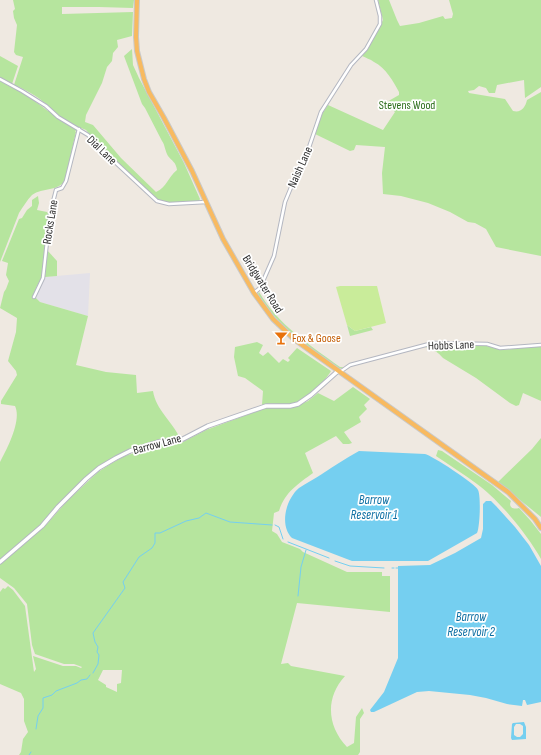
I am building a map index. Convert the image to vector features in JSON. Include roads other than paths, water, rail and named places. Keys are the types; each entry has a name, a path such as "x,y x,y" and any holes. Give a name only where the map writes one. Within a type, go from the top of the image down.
{"highway":[{"name":"Bridgwater Road","path":"137,0 137,52 144,79 192,171 224,240 254,293 268,314 294,339 508,492 539,523 541,529"}],"main road":[{"name":"Barrow Lane","path":"0,562 42,526 58,507 86,479 116,458 130,451 158,442 183,439 208,426 266,406 290,406 298,404 339,372"}],"street":[{"name":"Naish Lane","path":"254,293 260,288 274,256 285,202 292,185 302,168 321,112 351,65 366,49 380,20 376,0"},
{"name":"Dial Lane","path":"0,79 46,106 58,118 88,134 106,154 157,201 169,204 206,202"},
{"name":"Rocks Lane","path":"34,297 43,278 50,214 56,190 62,188 66,181 79,129"},
{"name":"Hobbs Lane","path":"339,372 350,365 433,343 487,344 500,348 541,345"}],"water":[{"name":"Barrow Reservoir 1","path":"359,451 425,454 436,459 462,476 478,490 479,493 480,504 477,533 428,561 352,561 292,538 288,533 285,519 288,505 294,493 302,486"},
{"name":"Barrow Reservoir 2","path":"486,501 491,501 515,527 529,545 541,566 541,702 527,705 525,700 523,700 522,706 470,695 429,691 417,692 371,712 370,710 384,692 398,658 398,566 430,565 481,538 483,529 483,504"},
{"path":"524,722 526,727 526,739 512,740 513,723","holes":["516,724 523,726 523,734 520,737 517,737 514,735 514,727"]}],"waterway":[{"path":"93,673 98,664 99,655 93,633 125,588 123,582 139,557 152,548 155,543 155,533 160,533 186,521 199,518 206,513 230,522 272,525"},
{"path":"275,525 279,527 283,539"},
{"path":"288,542 329,558"},
{"path":"298,596 301,567 306,550"},
{"path":"335,561 350,566 384,568"},
{"path":"36,729 38,716 43,708 43,698 81,680 87,679 90,675"}],"place":[{"name":"Fox & Goose","path":"281,338"}],"park label":[{"name":"Stevens Wood","path":"407,105"}]}
